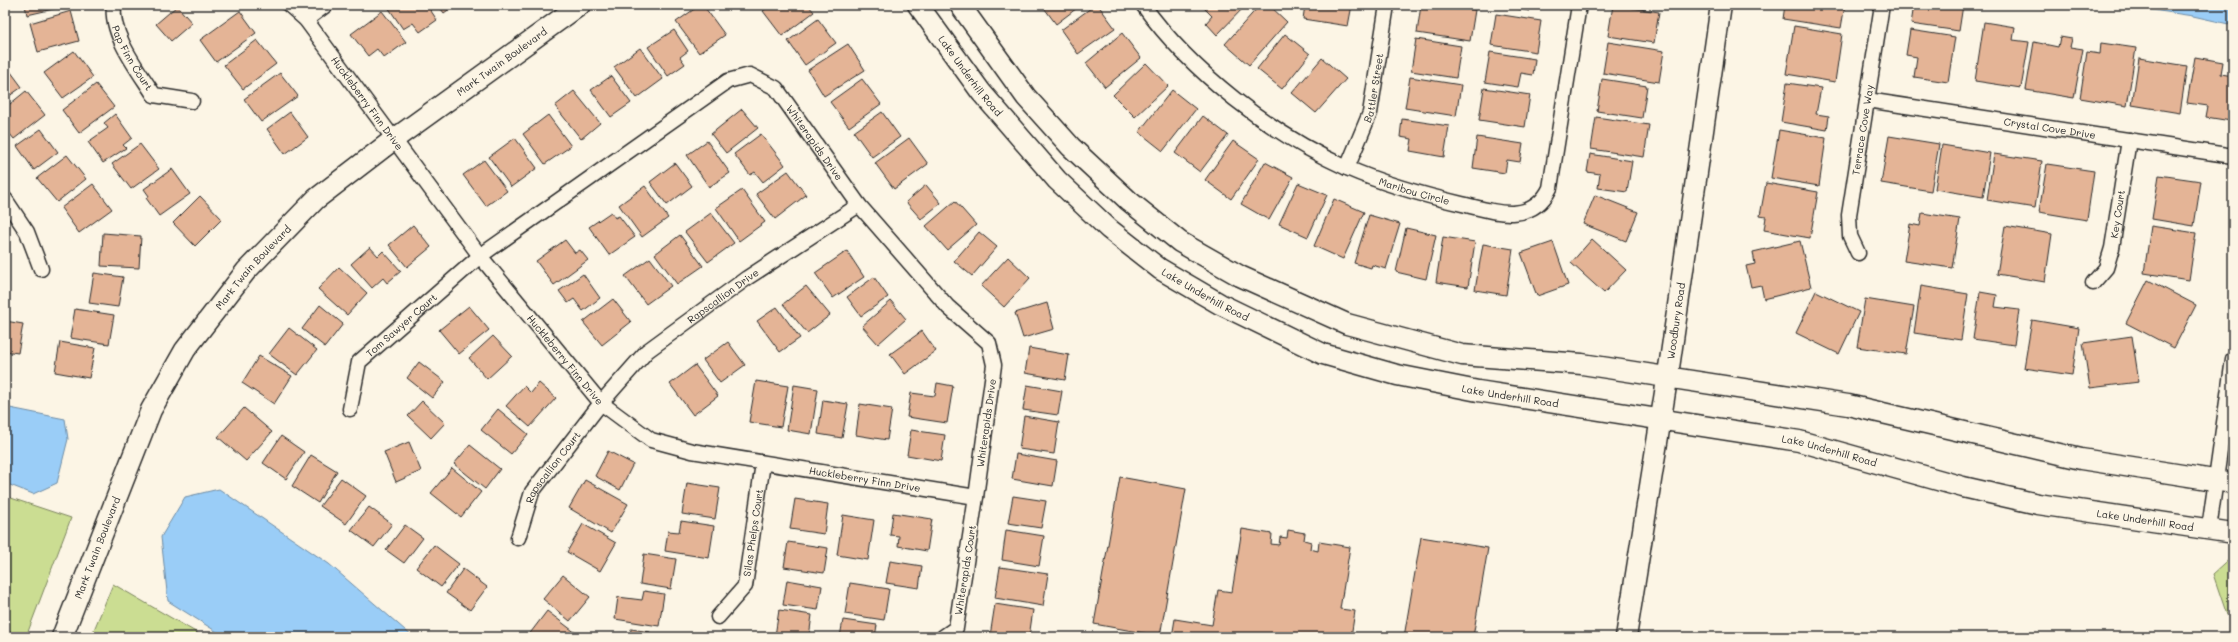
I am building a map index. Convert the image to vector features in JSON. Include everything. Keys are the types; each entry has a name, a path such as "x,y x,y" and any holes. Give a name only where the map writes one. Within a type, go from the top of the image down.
{"street":[{"name":"Pap Finn Court","path":"114,5 113,13 123,46 154,95 192,101"},
{"name":"Huckleberry Finn Drive","path":"289,5 306,20 480,256 601,403 651,440 692,451 976,497"},
{"path":"306,20 326,5"},
{"name":"Mark Twain Boulevard","path":"62,637 151,410 185,350 246,271 316,199 393,140 580,5"},
{"name":"Lake Underhill Road","path":"918,5 981,92 1057,180 1109,229 1160,269 1220,304 1323,354 1397,375 1478,391 1799,441 1964,487 2038,504 2233,533"},
{"path":"960,5 1026,96 1092,169 1180,242 1240,276 1346,324 1447,352 1477,357 1575,363 1848,405 2081,459 2224,481"},
{"name":"Maribou Circle","path":"1142,5 1164,31 1220,86 1291,137 1347,168 1406,190 1468,206 1505,213 1529,211 1538,206 1545,198 1552,177 1579,5"},
{"name":"Battler Street","path":"1347,168 1370,113 1387,5"},
{"name":"Woodbury Road","path":"1626,637 1667,377 1721,5"},
{"name":"Terrace Cove Way","path":"1858,253 1850,236 1849,215 1882,5"},
{"name":"Whiterapids Drive","path":"480,256 728,80 750,74 776,88 859,205 948,307 989,343 994,365 976,497"},
{"name":"Crystal Cove Drive","path":"1867,100 2233,156"},
{"name":"Key Court","path":"2093,283 2106,268 2112,248 2129,140"},
{"path":"5,198 27,232 41,269"},
{"name":"Rapscallion Drive","path":"601,403 647,351 748,278 859,205"},
{"name":"Tom Sawyer Court","path":"350,409 359,362 480,256"},
{"path":"2209,529 2224,481 2233,359"},
{"name":"Rapscallion Court","path":"518,538 532,492 601,403"},
{"name":"Silas Phelps Court","path":"718,617 745,586 763,463"},
{"name":"Whiterapids Court","path":"943,637 956,628 976,497"}],"green space":[{"path":"5,496 71,518 26,637 5,637"},
{"path":"2233,556 2233,616 2227,615 2213,574"},
{"path":"113,584 199,634 202,637 91,637"}],"water":[{"path":"2119,5 2233,5 2233,25 2193,16"},
{"path":"5,407 65,419 68,439 57,483 33,494 5,483"},
{"path":"219,489 329,564 413,637 225,637 168,601 161,537 185,497"}],"building":[{"path":"25,5 71,5 27,15"},
{"path":"391,5 427,5 437,20 420,32 413,23 403,29 388,7"},
{"path":"438,5 455,5 444,13"},
{"path":"700,5 703,5 725,35 699,53 676,22"},
{"path":"771,5 808,5 814,12 782,36 763,11"},
{"path":"1042,5 1081,5 1056,24"},
{"path":"1095,5 1098,5 1115,28 1078,54 1061,30"},
{"path":"1205,5 1246,5 1217,35 1206,23 1212,16 1203,7"},
{"path":"1260,5 1269,5 1287,22 1249,65 1225,44"},
{"path":"1305,5 1352,5 1348,26 1303,19"},
{"path":"1421,5 1443,5 1475,10 1470,41 1417,33"},
{"path":"1499,5 1530,5 1529,11"},
{"path":"1613,5 1659,12 1654,43 1608,36"},
{"path":"1785,5 1845,5 1841,28 1783,19"},
{"path":"1914,5 1963,5 1959,31 1911,24"},
{"path":"177,6 192,23 171,41 156,24"},
{"path":"71,11 79,41 38,52 30,23"},
{"path":"240,11 256,33 216,62 200,40"},
{"path":"382,11 406,42 384,58 377,49 368,56 351,34"},
{"path":"1496,14 1541,21 1536,52 1491,45"},
{"path":"818,19 836,43 805,65 788,41"},
{"path":"1984,22 2015,27 2013,40 2029,42 2021,88 1975,81"},
{"path":"1794,26 1842,34 1835,82 1786,74"},
{"path":"674,30 688,51 680,57 685,64 668,76 648,47"},
{"path":"1910,30 1955,37 1948,82 1914,77 1917,57 1906,55"},
{"path":"1122,33 1141,58 1105,87 1086,63"},
{"path":"1285,34 1310,54 1282,89 1257,69"},
{"path":"2060,37 2072,39 2070,47 2083,49 2074,98 2026,90 2034,42 2058,47"},
{"path":"1416,39 1461,46 1456,78 1411,71"},
{"path":"257,40 276,64 243,89 224,65"},
{"path":"1608,42 1664,51 1659,82 1603,73"},
{"path":"2101,43 2136,48 2127,106 2080,98 2087,52 2100,54"},
{"path":"848,44 865,70 824,96 808,70"},
{"path":"640,48 663,79 637,98 614,67"},
{"path":"74,51 93,77 63,98 44,73"},
{"path":"1490,52 1535,59 1533,75 1521,73 1518,87 1485,82"},
{"path":"2195,57 2223,62 2221,74 2233,76 2231,121 2206,117 2208,106 2187,103"},
{"path":"1322,58 1346,79 1316,113 1292,93"},
{"path":"2139,58 2187,66 2180,113 2132,105"},
{"path":"1146,63 1168,86 1135,117 1113,95"},
{"path":"5,64 22,87 5,99"},
{"path":"280,73 298,96 261,122 244,99"},
{"path":"611,76 631,103 611,117 591,90"},
{"path":"1410,77 1461,85 1456,116 1405,108"},
{"path":"862,79 881,104 849,127 830,102"},
{"path":"1602,79 1647,86 1642,118 1597,111"},
{"path":"1787,83 1821,88 1816,114 1829,116 1827,130 1781,122"},
{"path":"96,84 114,107 79,133 62,110"},
{"path":"1484,88 1530,95 1525,127 1479,120"},
{"path":"1172,90 1196,109 1163,151 1139,132"},
{"path":"26,91 45,115 14,139 5,128 5,108"},
{"path":"574,91 600,123 581,139 555,106"},
{"path":"742,109 758,128 726,153 711,134"},
{"path":"290,112 308,137 285,154 267,129"},
{"path":"882,112 900,137 872,157 854,132"},
{"path":"115,114 132,138 123,145 126,148 103,163 88,142 108,128 104,123"},
{"path":"548,115 571,146 545,164 523,134"},
{"path":"1203,116 1228,135 1200,172 1175,153"},
{"path":"1596,117 1649,125 1644,157 1591,149"},
{"path":"1402,119 1449,126 1444,157 1410,151 1412,139 1400,137"},
{"path":"41,129 58,152 34,170 17,146"},
{"path":"1779,130 1826,138 1819,186 1771,178"},
{"path":"761,134 785,165 763,182 755,172 750,175 734,154"},
{"path":"1889,136 1939,144 1931,191 1881,183"},
{"path":"1477,137 1523,144 1520,162 1507,160 1505,173 1473,168"},
{"path":"515,138 537,168 511,187 489,157"},
{"path":"909,138 928,164 894,189 875,163"},
{"path":"707,141 730,173 709,187 687,155"},
{"path":"1233,141 1259,159 1231,199 1205,180"},
{"path":"140,144 159,169 131,189 112,164"},
{"path":"1942,145 1990,153 1983,197 1935,189"},
{"path":"1590,154 1632,161 1627,192 1598,188 1600,174 1587,172"},
{"path":"1994,154 2042,161 2035,208 1987,200"},
{"path":"67,155 86,179 57,202 37,178"},
{"path":"484,160 507,191 486,206 463,175"},
{"path":"1265,162 1293,177 1269,220 1241,204"},
{"path":"675,163 692,186 667,205 650,182"},
{"path":"2047,164 2094,171 2087,220 2039,212"},
{"path":"172,169 190,194 159,216 146,198 149,196 144,189"},
{"path":"788,171 806,195 775,219 756,194"},
{"path":"2159,175 2201,181 2194,226 2152,219"},
{"path":"1298,183 1327,195 1308,237 1279,224"},
{"path":"1766,183 1818,192 1810,238 1764,230 1766,217 1760,216"},
{"path":"93,184 112,209 79,233 61,208"},
{"path":"926,185 941,203 921,219 906,202"},
{"path":"645,186 668,218 642,237 619,205"},
{"path":"742,190 765,222 739,241 716,208"},
{"path":"1595,195 1638,212 1626,241 1583,224"},
{"path":"200,196 222,219 195,246 173,223"},
{"path":"1334,199 1364,212 1343,259 1314,246"},
{"path":"955,201 976,225 947,250 926,226"},
{"path":"611,212 615,218 619,216 635,237 609,255 589,227"},
{"path":"711,213 734,243 708,262 685,232"},
{"path":"1922,213 1960,219 1952,268 1904,261 1910,224 1920,226"},
{"path":"1369,215 1400,224 1386,269 1372,265 1371,268 1354,263"},
{"path":"413,225 431,247 407,267 389,245"},
{"path":"2005,226 2052,234 2045,282 1997,274"},
{"path":"2151,226 2196,233 2189,280 2144,273"},
{"path":"1406,228 1436,235 1426,279 1396,272"},
{"path":"979,232 997,247 972,276 954,261"},
{"path":"103,233 141,236 139,268 101,266"},
{"path":"680,235 703,266 677,284 655,254"},
{"path":"1443,237 1475,242 1468,287 1436,282"},
{"path":"1592,239 1626,270 1604,293 1571,263"},
{"path":"565,240 575,253 580,250 588,260 554,285 536,261"},
{"path":"1800,241 1811,287 1764,299 1761,285 1751,287 1746,266 1755,264 1753,252"},
{"path":"1553,242 1568,285 1537,296 1521,253"},
{"path":"1483,244 1513,249 1506,295 1475,290"},
{"path":"370,247 378,256 383,251 401,271 387,283 383,278 372,288 351,264"},
{"path":"847,251 864,277 833,298 815,273"},
{"path":"1008,257 1030,278 1004,307 981,286"},
{"path":"650,258 671,286 646,304 625,276"},
{"path":"339,267 367,293 347,315 318,289"},
{"path":"94,273 123,277 118,307 89,303"},
{"path":"583,274 600,298 583,311 574,299 568,303 559,291"},
{"path":"874,277 888,297 861,316 847,297"},
{"path":"2148,280 2196,305 2174,348 2126,323"},
{"path":"806,286 830,315 807,333 783,304"},
{"path":"1921,286 1968,294 1961,340 1914,333"},
{"path":"1816,291 1859,312 1839,354 1796,333"},
{"path":"1980,292 1997,295 1995,307 2019,310 2014,345 1973,339"},
{"path":"613,299 631,322 602,345 583,322"},
{"path":"1865,299 1914,307 1906,354 1857,347"},
{"path":"891,301 906,319 878,344 862,326"},
{"path":"1047,303 1054,329 1023,338 1015,313"},
{"path":"320,305 343,324 325,347 302,329"},
{"path":"469,306 489,330 459,354 439,330"},
{"path":"777,307 800,338 780,352 757,321"},
{"path":"75,309 114,315 109,344 70,338"},
{"path":"2032,320 2079,328 2072,375 2024,368"},
{"path":"5,321 23,324 18,353 5,351"},
{"path":"289,328 317,350 297,375 269,354"},
{"path":"922,331 936,351 905,374 890,354"},
{"path":"493,336 512,356 487,379 469,358"},
{"path":"2132,336 2139,382 2090,388 2083,343"},
{"path":"60,342 95,348 89,378 55,372"},
{"path":"728,342 745,365 720,383 703,360"},
{"path":"1029,348 1069,355 1065,380 1025,373"},
{"path":"259,356 292,376 274,404 242,383"},
{"path":"419,362 445,382 432,398 407,378"},
{"path":"695,365 718,396 693,415 670,384"},
{"path":"756,381 788,386 781,427 749,422"},
{"path":"539,383 556,398 530,427 506,406 524,386 531,393"},
{"path":"937,383 953,386 947,423 907,417 911,393 935,396"},
{"path":"794,385 818,389 811,434 787,430"},
{"path":"1027,385 1062,391 1058,415 1023,410"},
{"path":"823,400 848,404 842,438 818,434"},
{"path":"422,401 445,423 431,438 408,416"},
{"path":"860,404 892,409 887,440 856,435"},
{"path":"244,408 272,432 246,461 218,437"},
{"path":"498,409 528,434 511,454 481,430"},
{"path":"1024,416 1059,422 1054,454 1019,449"},
{"path":"911,430 945,435 941,461 907,455"},
{"path":"281,436 304,452 286,479 263,463"},
{"path":"409,442 421,471 396,482 384,452"},
{"path":"470,445 500,469 485,489 454,464"},
{"path":"608,451 633,464 620,490 595,476"},
{"path":"1016,454 1057,461 1053,486 1012,479"},
{"path":"311,455 337,471 318,503 292,486"},
{"path":"452,468 481,492 461,517 431,493"},
{"path":"1120,477 1186,489 1160,636 1094,624"},
{"path":"341,478 366,496 346,524 320,506"},
{"path":"585,480 628,504 611,533 569,508"},
{"path":"687,483 720,488 715,519 682,514"},
{"path":"1013,496 1046,501 1041,528 1008,523"},
{"path":"795,499 828,504 824,534 790,529"},
{"path":"369,507 392,524 374,547 351,530"},
{"path":"893,513 932,519 927,551 898,546 899,536 890,535"},
{"path":"843,515 874,520 868,560 837,555"},
{"path":"681,521 714,526 709,558 665,551 668,531 679,532"},
{"path":"583,524 616,543 600,571 567,552"},
{"path":"405,525 423,538 404,563 386,550"},
{"path":"1242,529 1272,534 1271,544 1279,545 1280,537 1287,538 1288,530 1305,533 1304,540 1311,542 1310,549 1318,551 1319,542 1350,547 1340,609 1355,611 1351,637 1172,637 1175,619 1212,625 1218,590 1232,592"},
{"path":"1006,530 1044,536 1039,566 1002,560"},
{"path":"1421,537 1488,548 1473,637 1404,637"},
{"path":"788,542 828,548 824,573 784,567"},
{"path":"434,545 459,564 441,587 416,568"},
{"path":"644,554 676,559 671,589 640,584"},
{"path":"890,561 922,566 919,588 886,583"},
{"path":"1000,567 1048,574 1043,606 995,598"},
{"path":"463,569 487,587 470,610 446,593"},
{"path":"563,575 590,597 570,621 543,599"},
{"path":"787,580 822,586 818,610 783,605"},
{"path":"850,583 889,589 884,620 845,614"},
{"path":"644,591 664,594 659,626 615,619 618,597 642,600"},
{"path":"995,604 1033,610 1029,637 990,636"},
{"path":"779,610 812,615 809,637 775,636"},
{"path":"547,611 581,637 529,637 528,636"},
{"path":"843,620 877,625 875,637 840,637"},
{"path":"631,629 650,632 649,637 630,637"}]}
